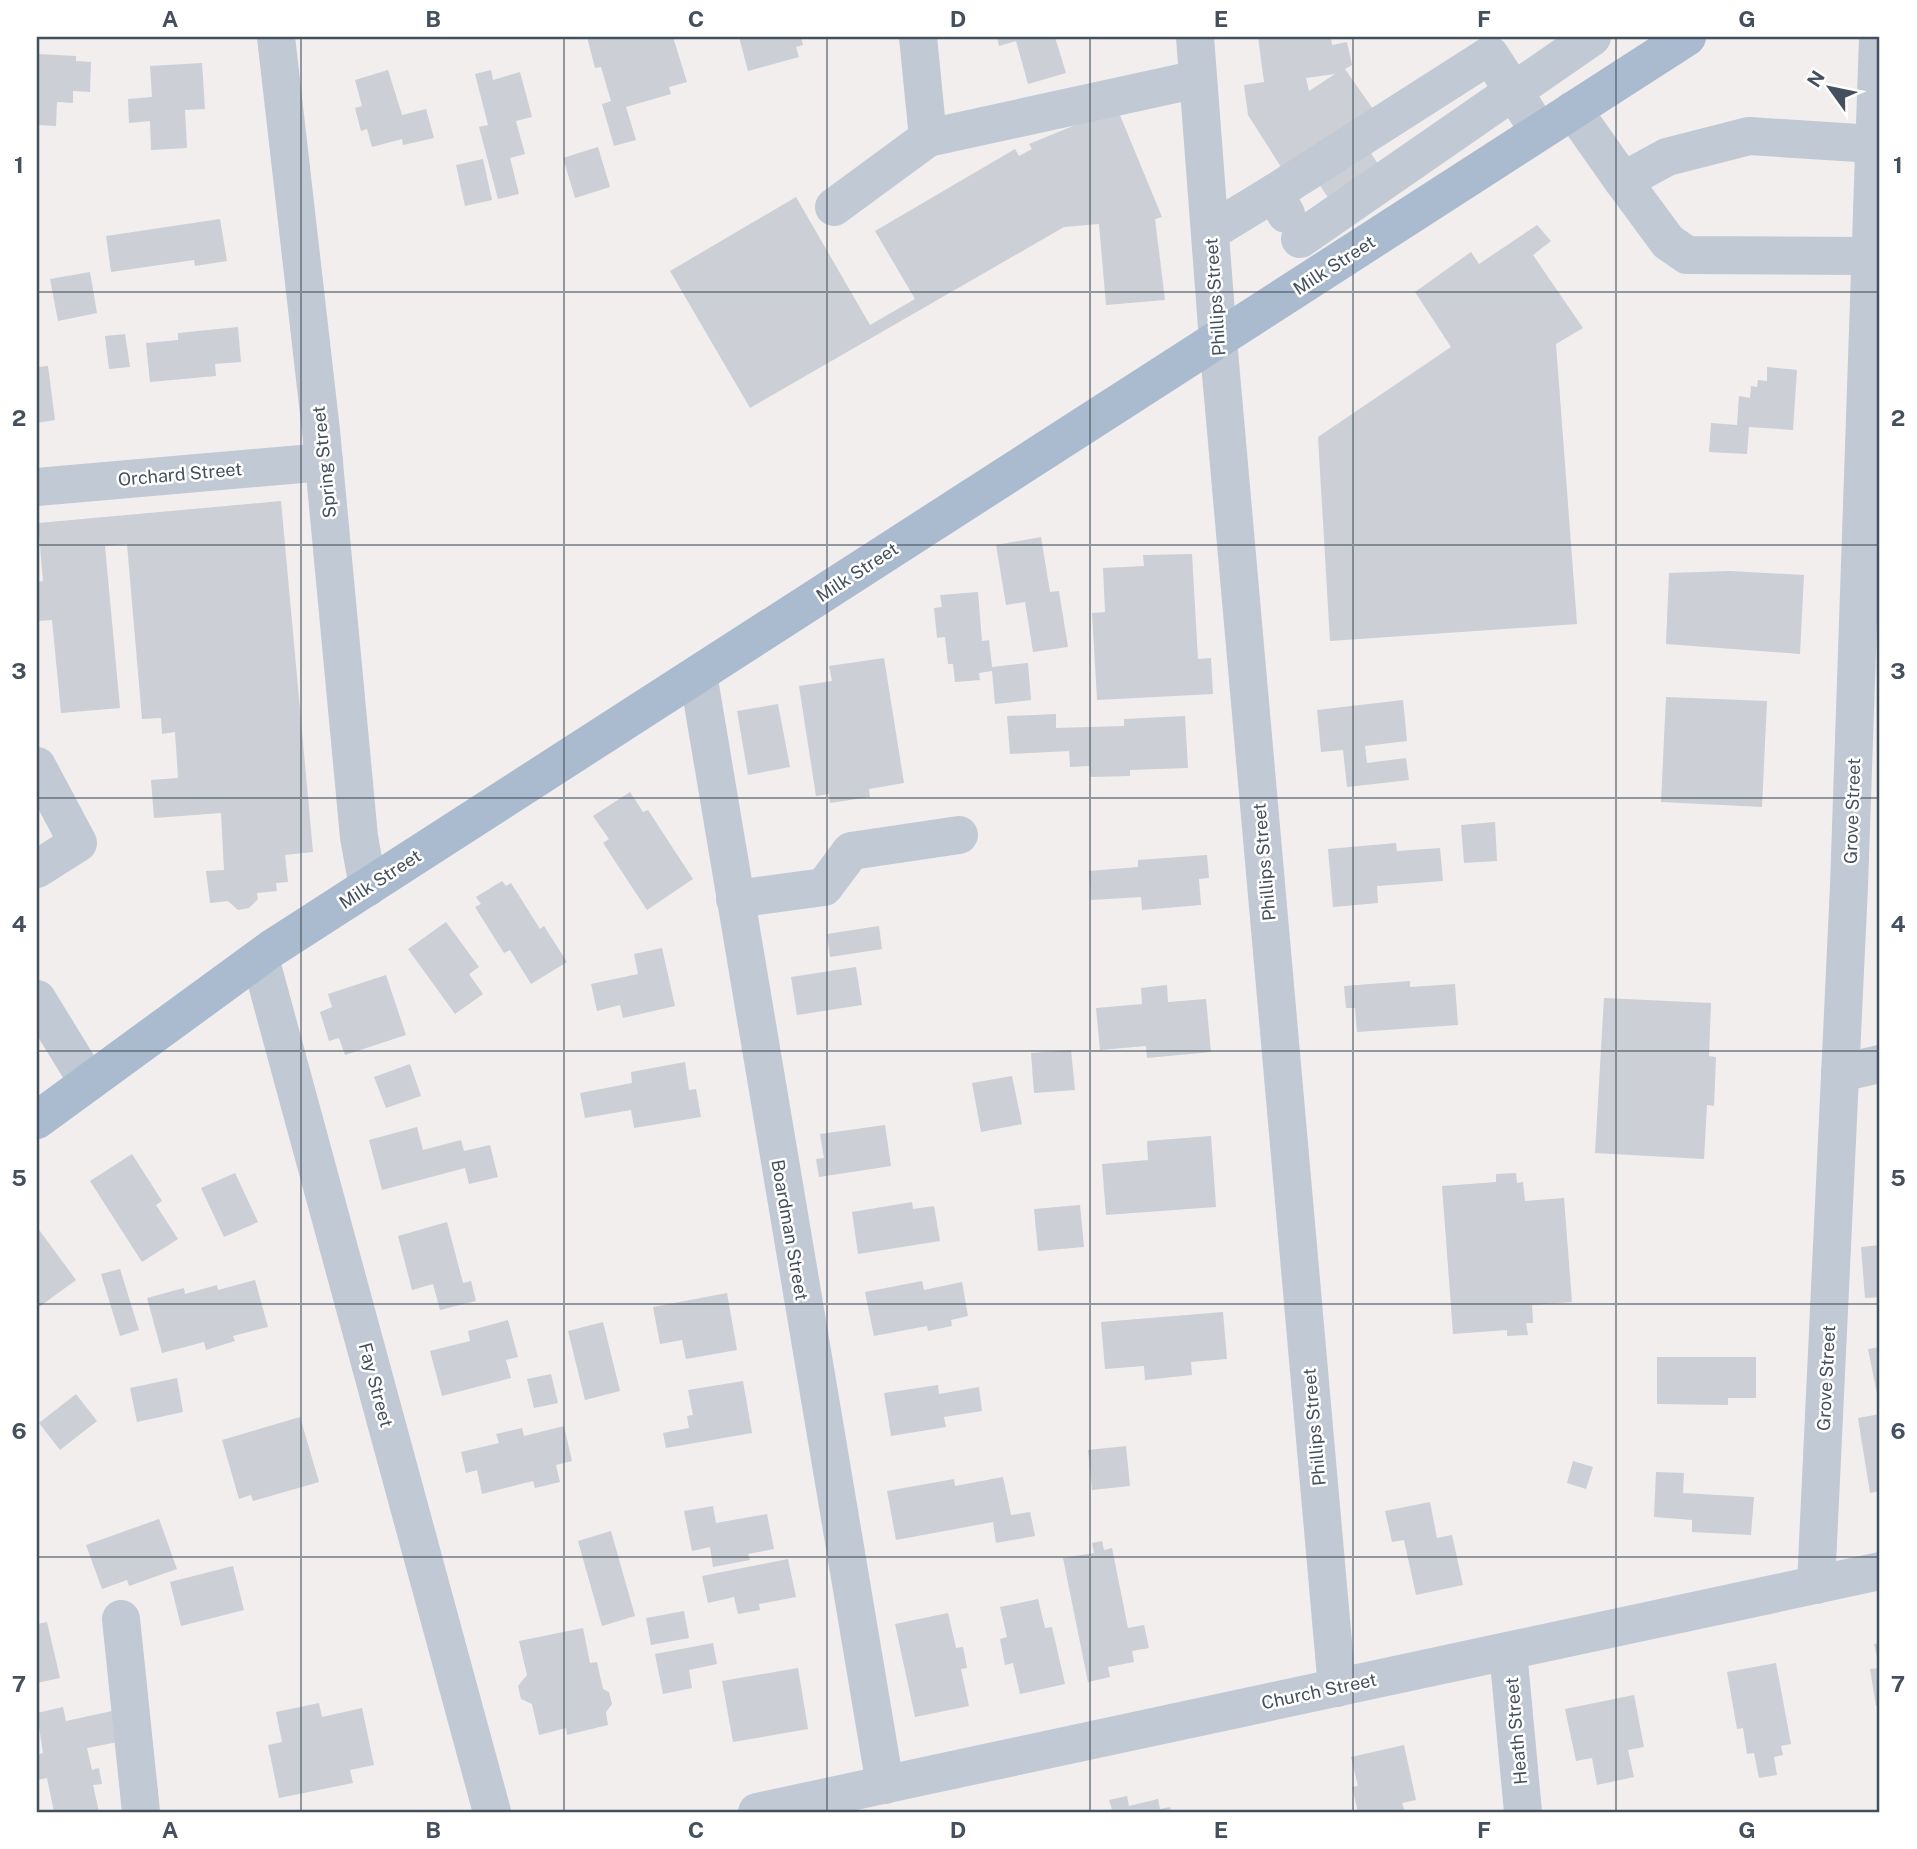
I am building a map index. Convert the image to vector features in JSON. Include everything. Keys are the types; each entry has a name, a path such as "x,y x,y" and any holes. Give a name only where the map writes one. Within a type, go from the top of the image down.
{"main road":[{"name":"Milk Street","path":"37,1120 260,958 368,887 1687,37"}],"street":[{"name":"Spring Street","path":"276,37 324,462 359,837 368,887"},
{"path":"918,37 928,138"},
{"name":"Phillips Street","path":"1195,37 1218,340 1337,1688"},
{"path":"1300,239 1592,37"},
{"name":"Grove Street","path":"1816,1585 1874,335 1870,256 1878,37"},
{"path":"1210,232 1392,119 1485,46 1539,132"},
{"path":"834,207 928,138 1198,79"},
{"path":"1573,110 1668,242 1687,255 1870,256"},
{"path":"1392,119 1442,195"},
{"path":"1623,181 1667,157 1749,136 1874,144"},
{"path":"1274,193 1320,274"},
{"name":"Orchard Street","path":"37,487 324,462"},
{"name":"Boardman Street","path":"698,674 885,1785"},
{"path":"37,766 78,843 37,869"},
{"path":"734,899 824,887 851,850 959,835"},
{"name":"Fay Street","path":"260,958 492,1812"},
{"path":"37,999 88,1082"},
{"path":"1840,1073 1880,1064"},
{"name":"Church Street","path":"757,1812 1880,1572"},
{"path":"121,1619 141,1812"},
{"name":"Heath Street","path":"1508,1651 1523,1812"}],"building":[{"path":"587,37 673,37 687,82 669,87 671,94 626,107 636,140 614,146 602,104 611,101 601,67 595,68"},
{"path":"739,37 801,37 803,45 796,47 799,57 748,71"},
{"path":"997,37 1055,37 1066,73 1028,84 1016,41 999,46"},
{"path":"1258,37 1331,37 1332,45 1347,42 1352,65 1345,69 1380,119 1288,178 1248,115 1244,85 1264,82","holes":["1335,74 1309,91 1306,78"]},
{"path":"37,54 76,56 76,61 91,62 90,92 73,91 73,103 57,102 56,126 37,125"},
{"path":"202,63 205,109 185,110 187,148 151,150 150,121 129,123 128,99 152,97 150,66"},
{"path":"388,70 402,115 426,109 434,138 403,145 402,139 372,147 367,129 361,131 355,108 362,106 355,80"},
{"path":"491,70 493,80 520,72 532,117 516,121 525,154 510,158 519,194 498,199 479,127 488,125 475,74"},
{"path":"1117,108 1162,217 1155,219 1165,300 1106,305 1099,224 1064,227 750,408 670,271 796,197 870,325 915,299 875,231 1015,149 1019,156 1032,149 1029,144"},
{"path":"1364,142 1383,172 1333,205 1313,175"},
{"path":"598,147 610,187 575,198 563,158"},
{"path":"483,159 492,200 465,206 456,165"},
{"path":"220,219 227,261 195,266 194,260 111,272 106,236"},
{"path":"1537,225 1551,241 1533,255 1583,328 1556,344 1577,624 1330,641 1318,437 1451,347 1415,292 1471,252 1479,264"},
{"path":"90,272 97,313 58,321 50,279"},
{"path":"238,327 241,362 215,364 216,376 150,382 146,343 178,340 178,333"},
{"path":"125,334 130,367 109,369 105,336"},
{"path":"48,366 55,420 37,423 37,367"},
{"path":"1767,367 1797,370 1793,430 1749,427 1747,454 1709,452 1711,423 1737,425 1739,396 1750,398 1751,386 1757,387 1758,380 1767,381"},
{"path":"281,501 313,852 285,855 288,882 276,883 277,891 257,893 258,899 249,908 238,910 228,901 210,903 206,871 224,870 221,813 154,818 151,780 178,778 175,732 162,734 161,718 142,719 127,544 105,546 120,708 61,713 52,620 38,621 37,582 43,581 38,523"},
{"path":"1041,537 1050,592 1059,591 1068,647 1033,652 1025,602 1006,605 996,545"},
{"path":"1192,554 1198,659 1211,658 1213,694 1097,700 1092,613 1105,612 1103,568 1144,566 1143,555"},
{"path":"1730,571 1804,575 1800,654 1666,644 1669,573"},
{"path":"978,592 982,641 989,640 992,667 1028,663 1031,700 995,704 992,671 979,673 980,680 955,682 953,664 948,664 945,637 937,638 934,608 942,607 940,595"},
{"path":"884,658 904,783 869,789 870,797 830,803 829,794 816,796 799,686 832,681 829,666"},
{"path":"1666,697 1767,701 1762,807 1661,802"},
{"path":"1403,700 1407,741 1365,746 1367,763 1406,758 1409,780 1347,787 1343,750 1321,752 1317,710"},
{"path":"778,704 790,767 748,775 737,711"},
{"path":"1056,714 1056,728 1124,726 1124,719 1185,716 1188,768 1130,770 1130,776 1090,777 1089,766 1070,767 1069,751 1010,754 1007,716"},
{"path":"630,792 643,812 648,810 693,879 647,910 603,843 609,839 593,816"},
{"path":"1495,822 1497,861 1464,863 1461,825"},
{"path":"1396,843 1397,851 1440,848 1443,881 1377,886 1378,903 1333,907 1328,849"},
{"path":"1207,855 1209,878 1199,879 1201,905 1142,910 1141,897 1091,900 1089,871 1138,867 1138,860"},
{"path":"502,881 506,886 511,883 540,929 544,926 567,962 531,984 510,950 504,953 475,907 481,904 476,897"},
{"path":"446,922 479,967 469,974 483,994 455,1014 408,949"},
{"path":"879,926 882,949 830,957 827,934"},
{"path":"662,948 675,1006 623,1018 620,1005 597,1011 591,984 638,974 634,954"},
{"path":"856,967 862,1005 797,1015 791,977"},
{"path":"386,975 406,1035 345,1055 339,1038 329,1041 320,1012 332,1007 328,994"},
{"path":"1410,981 1410,987 1455,984 1458,1025 1357,1032 1355,1008 1346,1008 1344,986"},
{"path":"1167,985 1168,1002 1206,999 1211,1052 1147,1058 1146,1046 1100,1050 1096,1008 1142,1004 1141,988"},
{"path":"1604,998 1711,1003 1709,1056 1716,1057 1714,1106 1707,1105 1704,1159 1595,1153"},
{"path":"1071,1050 1075,1090 1034,1093 1031,1053"},
{"path":"685,1062 689,1090 696,1089 701,1117 634,1128 631,1110 585,1118 580,1093 632,1083 631,1072"},
{"path":"410,1064 421,1096 386,1108 374,1077"},
{"path":"1012,1076 1022,1124 981,1132 972,1083"},
{"path":"885,1125 891,1166 819,1177 816,1159 824,1158 820,1134"},
{"path":"417,1127 423,1150 461,1140 464,1151 490,1145 498,1177 469,1184 465,1168 382,1190 369,1140"},
{"path":"1211,1136 1216,1207 1106,1215 1102,1164 1148,1160 1147,1141"},
{"path":"132,1154 162,1201 156,1205 178,1239 142,1262 90,1181"},
{"path":"235,1173 258,1222 224,1237 201,1188"},
{"path":"1516,1173 1517,1183 1523,1182 1525,1201 1564,1198 1572,1302 1532,1305 1533,1323 1526,1323 1528,1335 1507,1336 1507,1330 1453,1334 1442,1186 1496,1182 1496,1174"},
{"path":"912,1202 913,1209 934,1206 940,1241 858,1254 852,1212"},
{"path":"1080,1205 1084,1247 1038,1251 1034,1209"},
{"path":"447,1222 463,1283 471,1281 476,1301 440,1310 433,1284 412,1290 398,1236"},
{"path":"37,1227 76,1280 39,1307 37,1305"},
{"path":"1880,1245 1880,1297 1865,1298 1861,1247"},
{"path":"120,1269 139,1330 120,1336 101,1274"},
{"path":"255,1280 268,1327 233,1336 235,1341 206,1350 204,1342 162,1353 147,1298 184,1288 185,1294 217,1285 218,1290"},
{"path":"922,1281 924,1290 962,1282 968,1316 951,1320 952,1326 928,1331 927,1326 874,1336 865,1292"},
{"path":"727,1293 737,1350 686,1359 682,1340 660,1344 653,1307"},
{"path":"1223,1312 1227,1359 1191,1362 1192,1375 1145,1380 1144,1366 1105,1369 1101,1322"},
{"path":"508,1320 518,1357 506,1360 511,1378 442,1396 430,1351 470,1341 468,1331"},
{"path":"603,1322 620,1391 585,1400 568,1331"},
{"path":"1880,1347 1880,1394 1877,1394 1868,1349"},
{"path":"1657,1357 1756,1357 1756,1398 1728,1398 1728,1405 1657,1404"},
{"path":"551,1374 558,1403 534,1408 527,1379"},
{"path":"177,1378 183,1412 137,1422 130,1388"},
{"path":"743,1381 752,1433 666,1448 663,1433 689,1428 687,1416 693,1415 688,1390"},
{"path":"938,1385 939,1394 979,1387 982,1411 944,1417 946,1427 891,1436 884,1393"},
{"path":"76,1394 97,1421 60,1450 39,1423"},
{"path":"1880,1414 1880,1491 1870,1493 1858,1418"},
{"path":"300,1417 319,1482 253,1501 251,1495 239,1499 222,1440"},
{"path":"564,1426 572,1461 556,1465 560,1482 535,1488 533,1481 482,1494 477,1470 466,1473 461,1452 499,1443 496,1434 522,1428 524,1436"},
{"path":"1126,1446 1130,1486 1092,1490 1088,1450"},
{"path":"1573,1461 1593,1467 1586,1489 1567,1483"},
{"path":"1656,1472 1684,1473 1683,1493 1754,1497 1751,1535 1692,1532 1692,1520 1654,1517"},
{"path":"1003,1477 1011,1515 1030,1512 1035,1536 996,1543 993,1522 896,1540 887,1491 954,1479 955,1486"},
{"path":"1430,1502 1437,1538 1452,1535 1463,1585 1416,1595 1404,1540 1392,1542 1385,1511"},
{"path":"713,1506 716,1523 767,1514 774,1549 748,1554 750,1560 713,1567 710,1547 692,1551 684,1511"},
{"path":"159,1519 177,1569 129,1586 127,1580 102,1589 86,1545"},
{"path":"611,1531 635,1616 602,1626 578,1541"},
{"path":"1102,1541 1104,1550 1112,1548 1128,1628 1144,1625 1149,1648 1132,1651 1134,1662 1108,1667 1110,1677 1088,1682 1063,1558 1094,1553 1092,1543"},
{"path":"788,1559 796,1597 759,1604 760,1610 738,1614 734,1597 708,1603 702,1576"},
{"path":"233,1566 244,1610 181,1626 170,1582"},
{"path":"1038,1599 1045,1628 1052,1627 1065,1684 1020,1694 1013,1663 1005,1665 1000,1639 1007,1637 1000,1607"},
{"path":"684,1611 689,1638 651,1645 646,1618"},
{"path":"948,1613 956,1648 963,1647 967,1668 961,1669 969,1706 915,1717 895,1624"},
{"path":"47,1622 60,1678 37,1683 37,1624"},
{"path":"583,1628 590,1663 597,1662 603,1689 609,1692 612,1704 606,1712 608,1725 567,1735 566,1728 539,1735 532,1704 521,1699 518,1686 527,1675 519,1641"},
{"path":"713,1643 717,1664 689,1670 692,1688 663,1694 655,1654"},
{"path":"1880,1643 1880,1666 1879,1666 1874,1644"},
{"path":"1776,1663 1791,1744 1781,1746 1783,1755 1774,1757 1777,1775 1759,1778 1754,1753 1747,1754 1743,1728 1737,1729 1727,1672"},
{"path":"798,1668 808,1729 733,1742 722,1681"},
{"path":"1880,1668 1880,1706 1876,1706 1870,1669"},
{"path":"1634,1695 1644,1747 1628,1750 1634,1777 1597,1785 1592,1758 1576,1761 1565,1709"},
{"path":"319,1703 322,1717 362,1708 374,1765 350,1770 353,1783 279,1798 268,1745 282,1742 276,1712"},
{"path":"63,1707 66,1721 112,1711 118,1742 87,1748 92,1770 99,1768 102,1784 93,1785 99,1812 54,1812 47,1778 37,1780 37,1755 43,1753 37,1713"},
{"path":"1404,1745 1416,1800 1402,1803 1405,1812 1358,1812 1352,1787 1358,1786 1351,1757"},
{"path":"1127,1796 1129,1806 1158,1799 1160,1809 1170,1807 1171,1812 1104,1812 1112,1809 1109,1800"}]}
